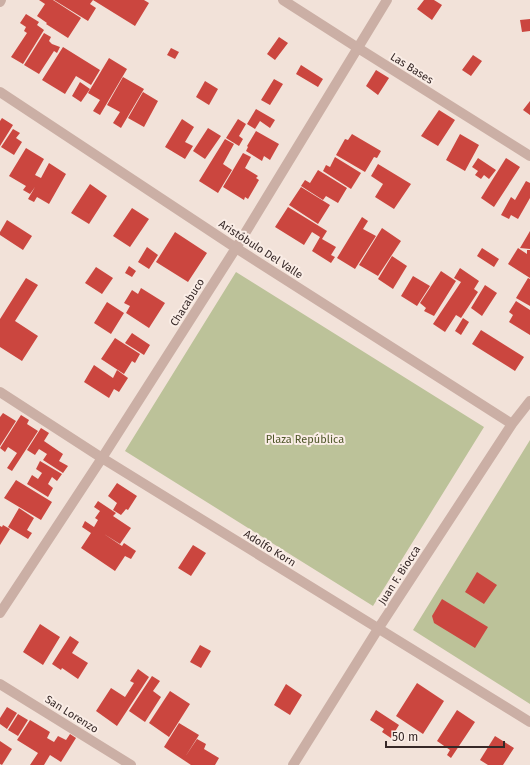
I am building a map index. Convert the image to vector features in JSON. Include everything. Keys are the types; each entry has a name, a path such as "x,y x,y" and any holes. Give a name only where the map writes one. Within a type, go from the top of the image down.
{"street":[{"name":"Las Bases","path":"283,0 530,156"},
{"name":"Chacabuco","path":"0,613 102,458 236,248 387,0"},
{"name":"Aristóbulo Del Valle","path":"0,92 236,248 512,424"},
{"name":"Adolfo Korn","path":"0,392 102,458 530,722"},
{"name":"Juan F. Biocca","path":"293,765 378,629 512,424 530,401"},
{"name":"San Lorenzo","path":"0,684 131,765"}],"green space":[{"name":"Plaza República","path":"236,272 484,427 373,606 125,451"},
{"path":"530,440 530,704 413,630"}],"building":[{"path":"39,0 53,0 81,18 68,38 46,24 47,23 37,16 45,4"},
{"path":"54,0 93,0 90,4 96,8 88,21"},
{"path":"93,0 144,0 149,3 135,26"},
{"path":"424,0 434,0 442,5 432,20 417,9"},
{"path":"26,14 39,22 37,25 44,30 23,64 11,57 27,33 24,31 26,27 20,23"},
{"path":"530,19 530,31 522,32 520,20"},
{"path":"44,33 51,37 49,41 52,44 60,47 57,53 54,51 39,74 24,65"},
{"path":"279,37 288,43 275,60 267,54"},
{"path":"63,47 100,70 91,85 76,76 65,94 42,80"},
{"path":"171,48 179,52 175,59 167,55"},
{"path":"473,55 482,61 471,76 462,70"},
{"path":"109,58 127,69 100,115 93,111 100,100 88,93"},
{"path":"301,65 323,79 318,87 296,74"},
{"path":"376,70 389,78 378,95 366,86"},
{"path":"123,77 144,89 121,128 113,123 120,112 107,105"},
{"path":"274,79 283,84 270,105 261,100"},
{"path":"205,81 218,89 209,105 196,97"},
{"path":"80,82 90,89 81,102 72,96"},
{"path":"143,92 158,101 144,127 128,118"},
{"path":"530,101 530,115 523,110"},
{"path":"256,109 275,120 270,128 260,121 255,129 247,124"},
{"path":"439,110 455,120 438,146 421,136"},
{"path":"2,118 13,125 0,146 0,121"},
{"path":"182,119 194,127 185,142 193,146 185,159 165,147"},
{"path":"238,119 246,124 239,136 243,139 239,146 226,138"},
{"path":"208,128 221,136 205,159 193,151"},
{"path":"13,129 20,133 16,138 22,142 14,155 1,147"},
{"path":"256,131 279,144 270,160 264,156 262,161 246,151 247,146"},
{"path":"352,134 381,151 377,158 374,157 365,172 336,155 345,139 348,140"},
{"path":"460,134 479,145 465,171 446,160"},
{"path":"225,139 234,144 223,164 232,170 218,193 199,181"},
{"path":"26,148 44,159 35,175 41,178 49,163 66,174 49,204 37,197 34,202 28,199 35,187 30,194 23,190 26,186 9,176"},
{"path":"243,153 251,157 245,168 258,176 256,178 259,180 248,199 245,197 244,200 223,187"},
{"path":"335,157 361,173 351,189 323,171 326,165 330,167"},
{"path":"478,158 496,170 489,179 484,175 481,179 475,175 478,171 472,167"},
{"path":"506,158 520,167 494,207 481,198"},
{"path":"378,164 411,184 394,209 375,197 383,184 371,176"},
{"path":"318,170 347,188 338,203 326,196 323,200 301,186 305,180 310,183"},
{"path":"526,181 530,183 530,198 518,219 511,215 509,219 501,215 511,197 515,200"},
{"path":"90,184 107,196 89,224 71,213"},
{"path":"301,187 330,205 318,224 289,205"},
{"path":"288,207 327,231 322,239 336,247 331,255 335,257 331,263 312,251 320,237 312,232 304,245 275,227"},
{"path":"132,208 149,219 130,247 113,236"},
{"path":"362,217 368,221 363,229 376,236 355,269 337,258"},
{"path":"7,220 32,236 23,250 0,235 0,232"},
{"path":"382,228 401,241 378,276 359,265"},
{"path":"530,231 530,249 520,248"},
{"path":"175,232 207,253 188,282 156,262"},
{"path":"147,247 158,255 149,269 138,262"},
{"path":"482,248 499,259 494,267 477,256"},
{"path":"518,248 527,254 527,250 530,250 530,278 508,264"},
{"path":"392,256 407,266 393,289 378,279"},
{"path":"129,266 136,271 132,277 125,273"},
{"path":"96,267 113,278 102,294 85,283"},
{"path":"460,268 479,281 474,289 478,292 461,318 456,315 445,332 433,324 461,282 454,278"},
{"path":"441,271 456,281 434,316 424,311 426,308 420,303"},
{"path":"413,276 430,286 417,306 401,296"},
{"path":"26,278 38,285 15,321 38,336 22,361 0,347 0,319"},
{"path":"528,278 530,279 530,306 516,298"},
{"path":"485,285 497,293 482,316 471,308"},
{"path":"141,288 165,303 149,328 126,313 130,306 124,303 132,290 138,294"},
{"path":"516,301 530,310 530,335 509,322 513,315 509,312"},
{"path":"107,302 124,313 111,334 94,323"},
{"path":"463,318 469,322 461,335 455,331"},
{"path":"481,330 524,357 515,371 472,344"},
{"path":"132,333 150,345 144,355 125,343"},
{"path":"115,338 140,354 135,363 132,361 124,374 101,359"},
{"path":"94,365 113,378 117,370 128,378 119,392 114,389 109,398 84,382"},
{"path":"3,413 16,421 0,446 0,417"},
{"path":"21,415 29,420 27,424 38,431 12,471 7,468 17,453 8,447 5,452 0,448"},
{"path":"41,428 49,433 44,441 63,454 59,461 68,466 63,473 43,460 47,454 39,449 35,455 27,450"},
{"path":"40,461 62,474 57,481 52,477 48,484 53,488 48,497 27,484 32,475 38,479 42,473 36,469"},
{"path":"16,480 52,502 41,520 4,498"},
{"path":"117,483 137,496 128,510 126,509 121,515 113,510 117,503 108,496"},
{"path":"98,501 116,513 113,516 131,528 120,544 104,534 122,546 124,543 136,551 131,559 125,556 115,571 81,548 91,533 82,527 85,521 94,527 98,520 95,518 100,511 94,507"},
{"path":"19,508 34,518 27,530 32,533 28,539 8,527"},
{"path":"3,525 10,529 0,545 0,526 2,527"},
{"path":"193,545 206,553 191,576 178,568"},
{"path":"477,572 497,585 484,604 465,592"},
{"path":"442,599 488,627 475,648 434,623 432,616"},
{"path":"40,624 60,637 43,665 23,652"},
{"path":"70,636 79,642 72,653 88,663 78,679 62,668 61,670 52,664"},
{"path":"200,645 211,651 201,668 190,662"},
{"path":"138,669 149,677 117,726 96,711 111,688 125,697 134,683 130,681"},
{"path":"152,676 160,681 153,691 161,697 145,722 129,711"},
{"path":"417,683 444,701 423,734 396,716"},
{"path":"286,684 302,695 290,715 274,705"},
{"path":"170,691 190,704 169,737 149,723"},
{"path":"7,707 17,713 7,729 0,724 0,718"},
{"path":"376,710 399,725 391,738 382,732 384,729 370,720"},
{"path":"457,710 475,722 451,758 447,755 450,750 437,741"},
{"path":"18,714 28,720 18,736 8,730"},
{"path":"30,720 50,732 47,738 54,742 58,736 66,740 70,734 76,738 61,762 50,755 44,765 30,765 38,753 17,740"},
{"path":"179,723 199,735 185,757 197,739 206,744 204,749 219,758 215,765 191,765 164,747"},
{"path":"495,736 514,748 503,765 488,765 480,760"},
{"path":"0,741 12,749 2,765 0,764"}]}
